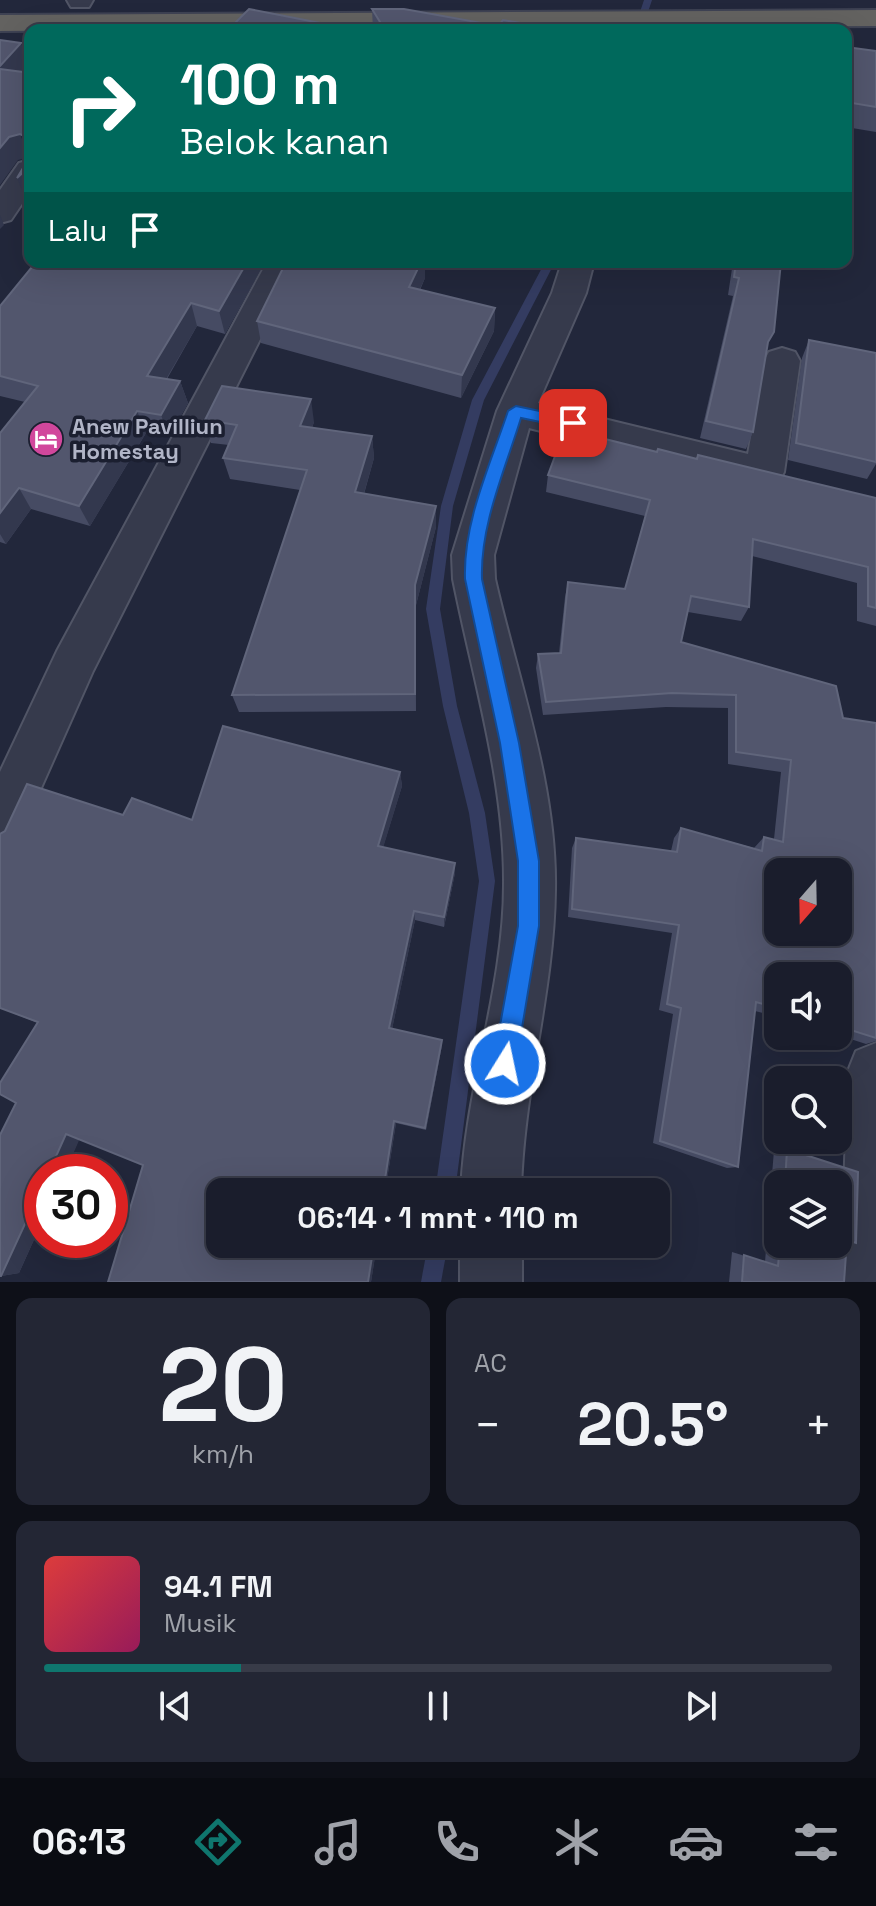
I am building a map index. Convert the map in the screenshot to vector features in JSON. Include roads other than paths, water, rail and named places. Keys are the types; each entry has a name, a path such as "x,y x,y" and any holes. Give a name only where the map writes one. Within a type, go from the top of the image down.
{"highway":[{"path":"0,2 324,0"},
{"path":"670,24 778,9 876,18"},
{"path":"0,23 42,24"}],"street":[{"path":"0,213 24,178"},
{"path":"0,825 73,665 280,268"},
{"path":"491,1178 490,1147 529,926 529,861 509,743 474,579 473,555 516,411 569,293 576,268"},
{"path":"516,411 779,476 782,361"},
{"path":"872,1282 876,1071"},
{"path":"491,1258 491,1282"}],"waterway":[{"path":"640,24 648,0"},
{"path":"447,1178 487,881 477,813 450,706 433,609 447,506 478,400 547,268"},
{"path":"431,1282 435,1258"}],"place":[{"name":"Anew Pavilliun Homestay","path":"46,439"}]}
